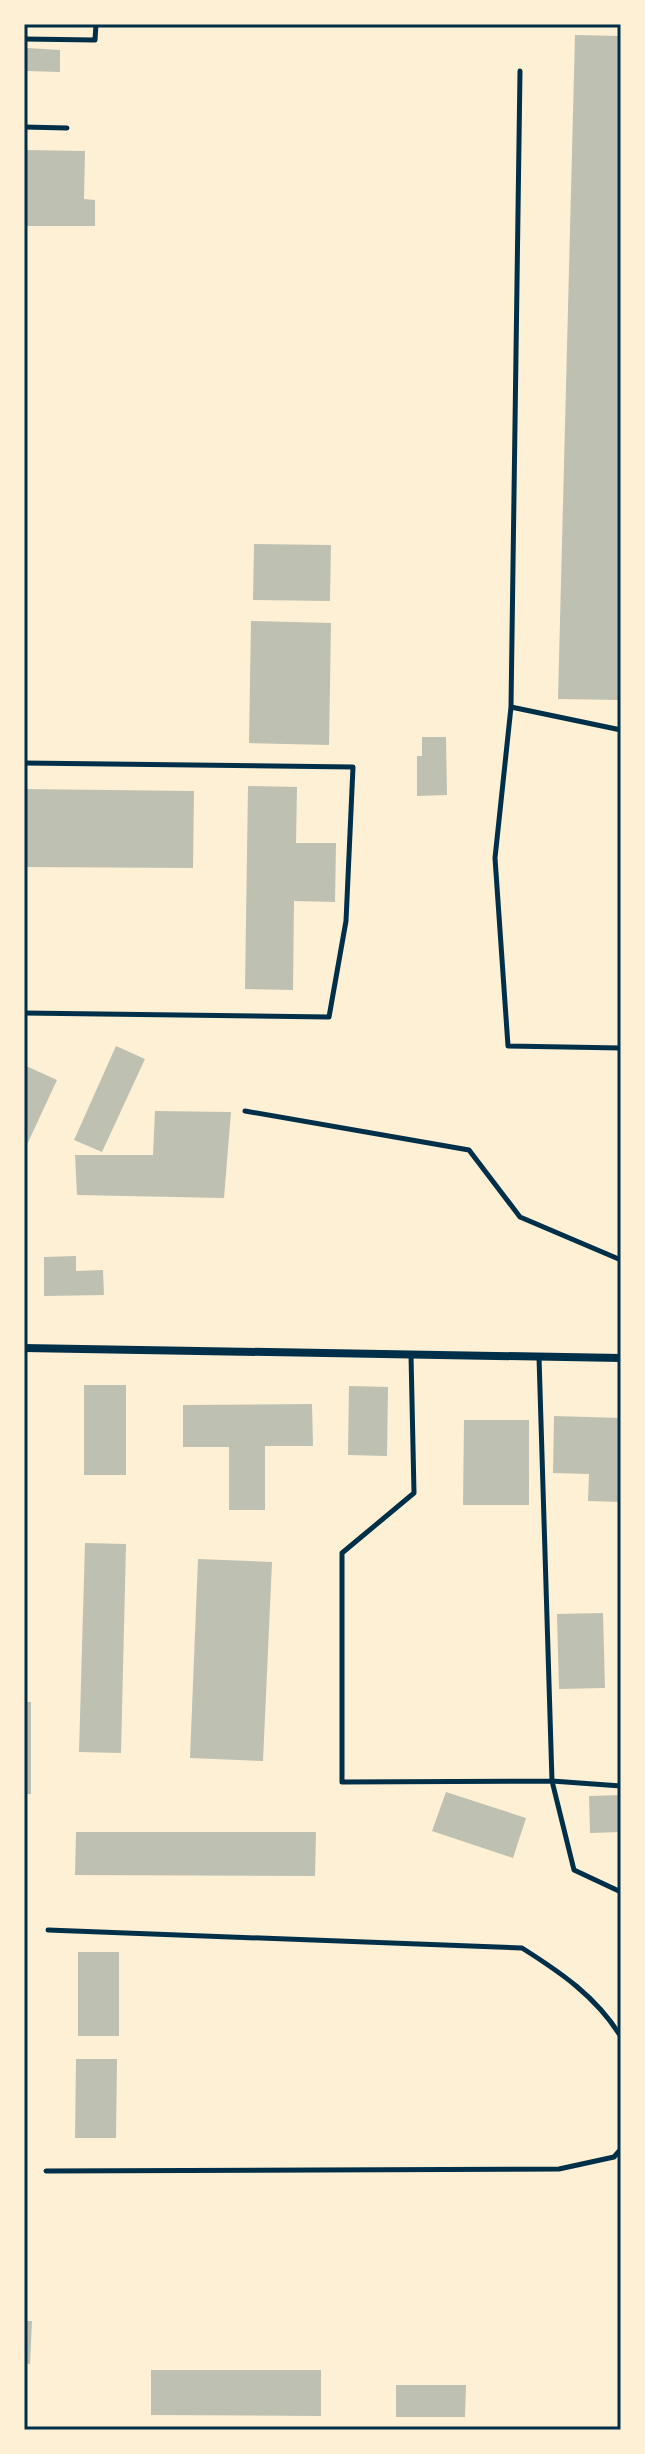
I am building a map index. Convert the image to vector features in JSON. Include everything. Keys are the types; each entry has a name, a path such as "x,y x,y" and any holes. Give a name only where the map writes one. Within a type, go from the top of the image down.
{"street":[{"path":"24,1348 621,1358"}],"lane":[{"path":"24,39 95,40 96,24"},
{"path":"520,71 511,707 495,858 508,1046 621,1048"},
{"path":"24,127 67,128"},
{"path":"511,707 621,730"},
{"path":"24,763 353,767 346,921 329,1017 24,1013"},
{"path":"245,1111 469,1150 520,1217 621,1260"},
{"path":"411,1354 414,1493 342,1553 342,1782 552,1781 621,1786"},
{"path":"539,1356 552,1781 574,1870 621,1892"},
{"path":"48,1930 522,1948 565,1975 608,2015 621,2037"},
{"path":"46,2171 559,2169 614,2157 621,2149"}],"building":[{"path":"575,35 621,36 621,700 558,699"},
{"path":"27,48 60,50 60,72 26,71"},
{"path":"24,150 85,151 84,199 95,200 95,226 24,226"},
{"path":"254,544 331,545 330,601 253,600"},
{"path":"251,621 331,623 329,745 249,743"},
{"path":"422,737 446,737 447,795 417,796 417,756 422,756"},
{"path":"248,786 297,787 296,843 336,843 335,902 294,901 293,990 245,989"},
{"path":"24,789 194,791 193,868 24,867"},
{"path":"116,1046 145,1059 102,1152 74,1140"},
{"path":"24,1065 57,1080 24,1151"},
{"path":"155,1111 231,1112 224,1198 77,1195 75,1155 153,1155"},
{"path":"76,1256 76,1271 103,1270 104,1295 44,1296 44,1257"},
{"path":"84,1385 126,1385 126,1475 84,1475"},
{"path":"349,1386 388,1387 387,1456 348,1455"},
{"path":"312,1404 313,1446 265,1446 265,1510 229,1510 229,1447 183,1447 183,1405"},
{"path":"554,1416 621,1418 621,1502 588,1501 589,1474 553,1473"},
{"path":"464,1420 529,1420 529,1505 463,1505"},
{"path":"85,1543 126,1544 121,1753 79,1752"},
{"path":"198,1559 272,1562 263,1761 190,1758"},
{"path":"603,1613 605,1688 559,1689 557,1614"},
{"path":"24,1702 31,1702 31,1794 24,1794"},
{"path":"446,1792 526,1818 513,1858 432,1831"},
{"path":"621,1795 621,1832 590,1833 589,1796"},
{"path":"76,1832 316,1832 315,1876 75,1875"},
{"path":"78,1952 119,1952 119,2036 78,2036"},
{"path":"76,2059 117,2059 116,2138 75,2138"},
{"path":"24,2321 32,2321 30,2364 24,2363"},
{"path":"151,2370 321,2370 321,2416 151,2415"},
{"path":"396,2385 466,2385 465,2417 396,2417"}]}
